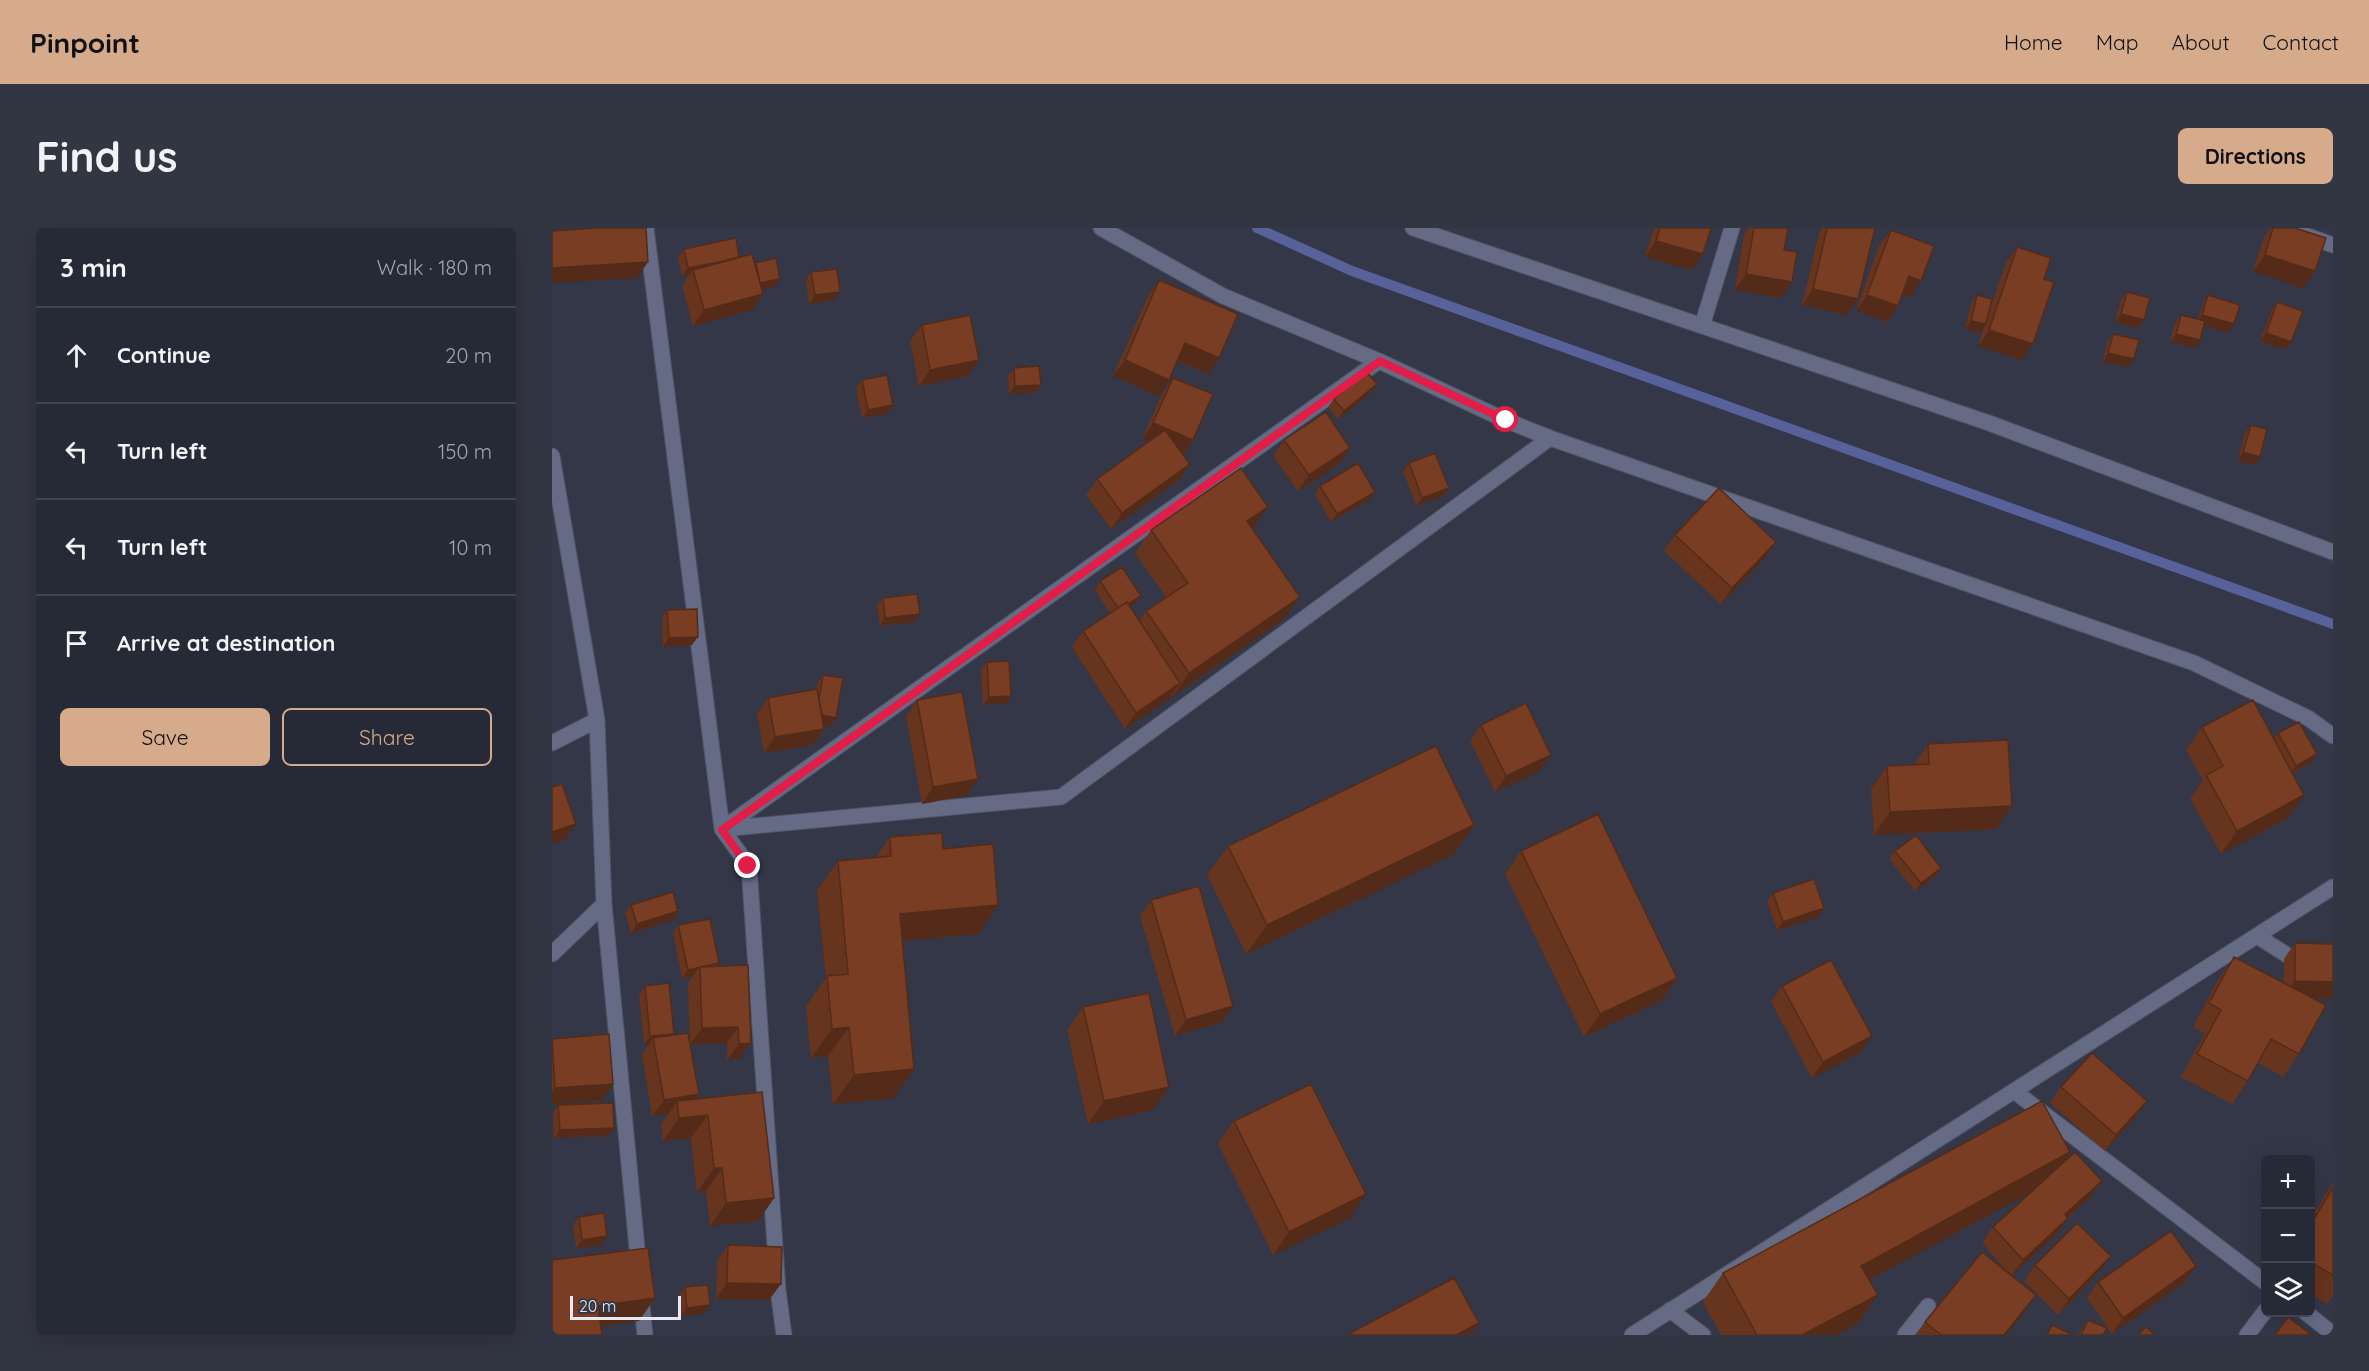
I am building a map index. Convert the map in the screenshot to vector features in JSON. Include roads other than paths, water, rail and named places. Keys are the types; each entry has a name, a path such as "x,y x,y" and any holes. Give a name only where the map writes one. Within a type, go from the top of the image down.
{"street":[{"path":"646,228 722,830 748,866 778,1290 784,1335"},
{"path":"1101,228 1223,296 1380,361 1506,420 1550,438 2194,663 2308,718 2333,736"},
{"path":"1413,228 1989,423 2333,552"},
{"path":"1702,326 1732,228"},
{"path":"2285,228 2333,245"},
{"path":"722,830 1380,361"},
{"path":"722,830 1061,797 1550,438"},
{"path":"552,456 597,720 604,904 645,1335"},
{"path":"552,742 597,720"},
{"path":"1632,1335 2333,887"},
{"path":"552,954 604,904"},
{"path":"2257,936 2333,984"},
{"path":"2014,1091 2261,1280"},
{"path":"1905,1335 1929,1306"},
{"path":"1670,1310 1703,1335"},
{"path":"2247,1335 2261,1316"},
{"path":"2311,1317 2333,1334"}],"waterway":[{"path":"1257,228 1352,271 2333,624"}]}
